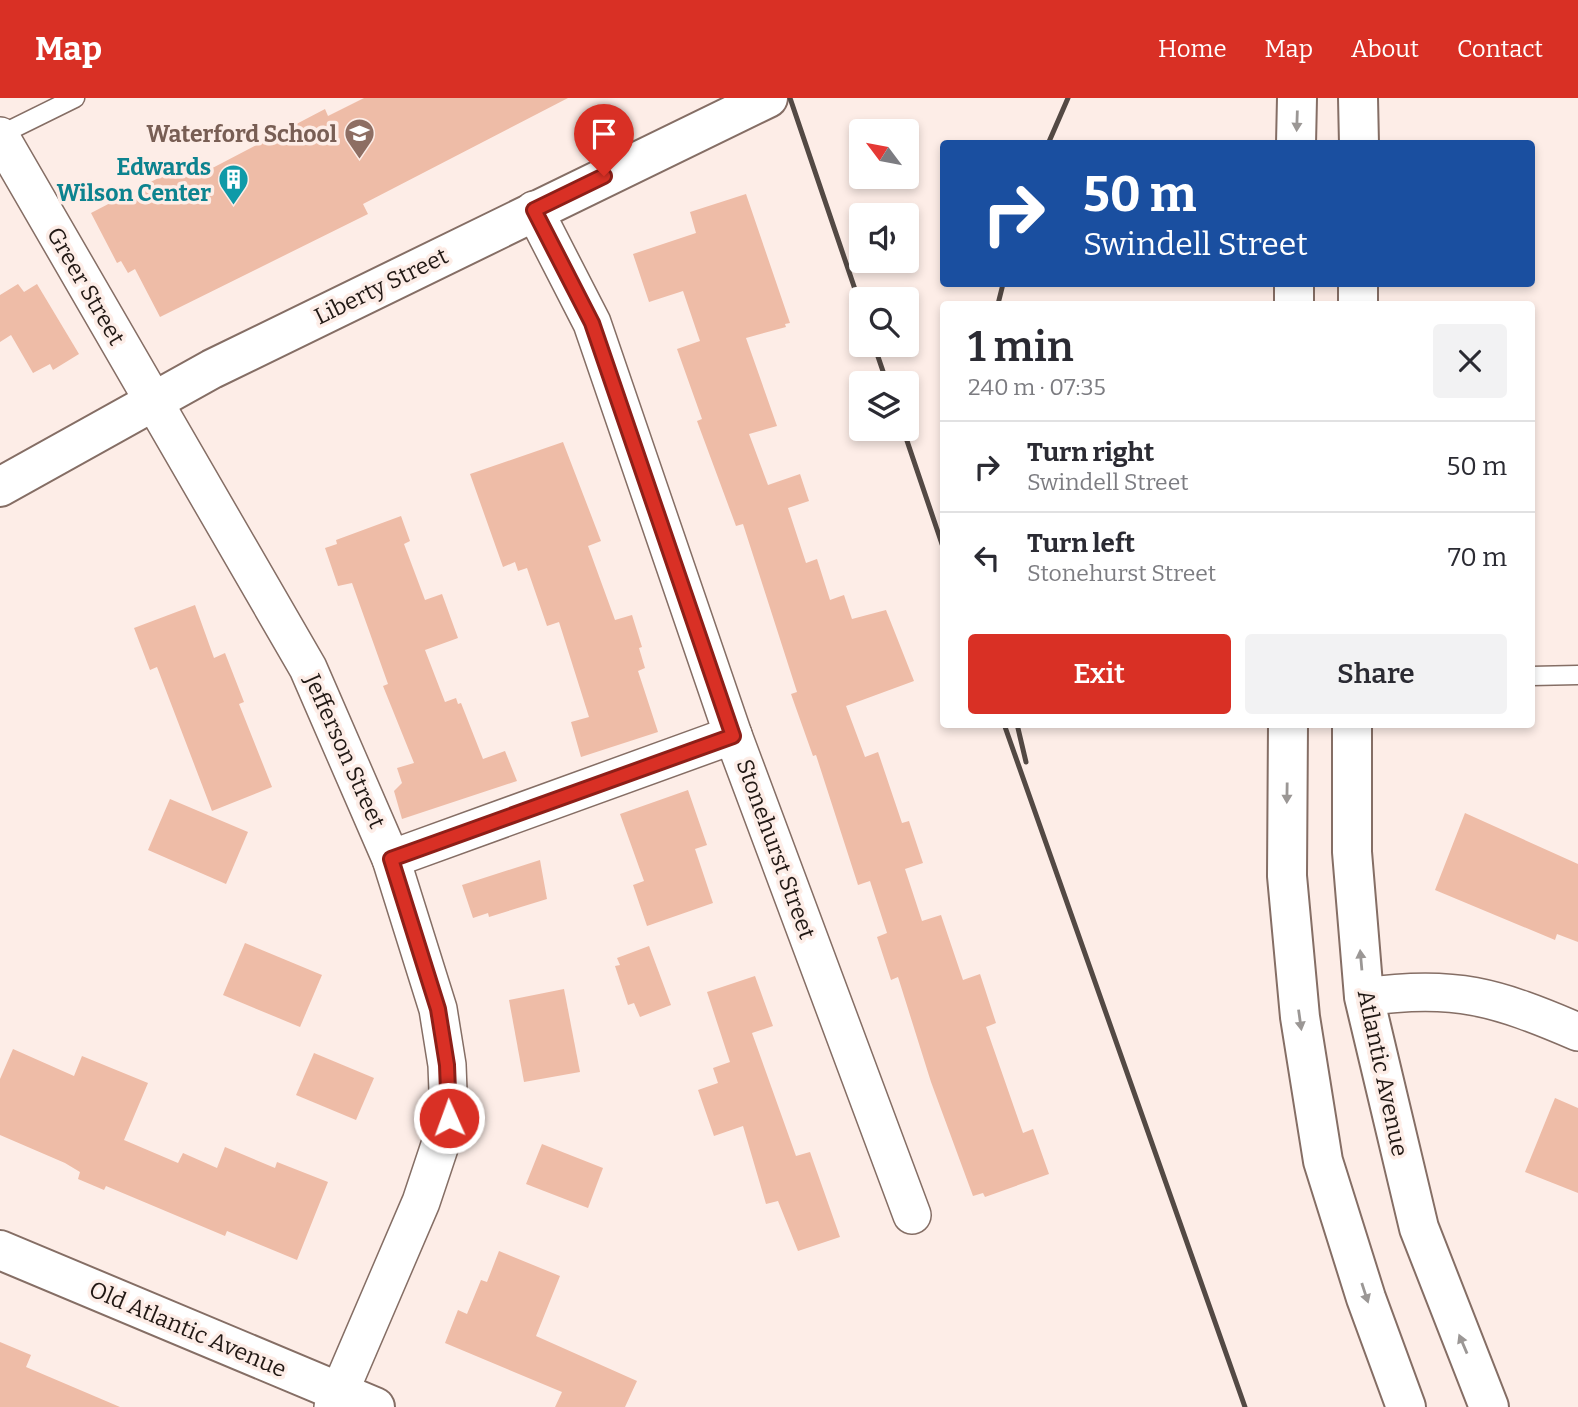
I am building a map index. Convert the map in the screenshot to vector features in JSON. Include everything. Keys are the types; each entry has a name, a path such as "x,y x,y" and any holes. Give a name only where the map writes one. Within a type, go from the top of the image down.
{"main road":[{"name":"Liberty Street","path":"0,486 151,400 534,210 768,98"},
{"path":"1296,140 1297,98"},
{"path":"1358,98 1359,140"},
{"path":"1288,728 1287,876 1300,1017 1323,1161 1366,1298 1406,1407"},
{"name":"Atlantic Avenue","path":"1352,728 1352,852 1364,997 1419,1228 1489,1407"},
{"name":"Old Atlantic Avenue","path":"0,1250 336,1400 375,1407"}],"street":[{"name":"Greer Street","path":"0,136 151,400"},
{"name":"Stonehurst Street","path":"534,210 592,323 733,736 912,1215"},
{"name":"Jefferson Street","path":"151,400 309,667 391,859 438,1009 447,1065 449,1118 421,1202 336,1400"},
{"path":"391,859 733,736"},
{"path":"1364,997 1426,990 1461,993 1499,1000 1578,1032"}],"lane":[{"path":"0,136 75,98"},
{"path":"1535,676 1578,675"}],"building":[{"name":"Edwards Wilson Center","path":"364,98 568,98 363,204 368,214 160,317 135,269 128,273 121,261 117,263 91,213 193,160 201,174 325,109 328,116"},
{"path":"746,194 790,323 785,324 786,327 746,338 777,426 749,434 768,485 800,474 809,501 788,508 806,563 817,559 830,600 844,595 852,619 886,610 914,681 846,706 865,757 878,752 902,823 909,821 923,863 905,869 922,921 941,915 963,980 980,974 996,1023 986,1027 1023,1133 1033,1129 1049,1174 985,1197 983,1193 973,1196 931,1082 898,977 891,980 877,937 887,933 870,881 858,885 816,755 813,756 791,694 797,692 743,524 736,526 697,421 702,419 677,349 700,341 683,291 649,302 633,254 696,233 690,212"},
{"path":"18,284 24,292 37,284 79,354 53,370 50,364 33,373 11,335 0,342 0,295"},
{"path":"563,442 601,541 588,546 615,620 632,615 645,668 638,671 658,732 581,757 571,722 589,717 559,622 547,626 527,568 518,571 515,562 503,567 470,474"},
{"path":"401,516 410,541 404,544 425,600 442,594 458,638 425,650 445,702 456,698 458,704 461,703 483,759 505,751 517,781 402,819 394,791 402,783 397,768 414,763 383,686 388,684 352,583 338,586 325,548 337,544 336,540"},
{"path":"195,605 214,658 225,653 244,702 239,704 272,787 212,811 157,667 150,670 134,628"},
{"path":"688,790 707,845 695,849 713,903 647,926 633,885 644,881 620,814"},
{"path":"170,799 248,832 226,884 148,850"},
{"path":"1465,813 1578,864 1578,942 1557,934 1555,940 1435,890"},
{"path":"540,860 547,899 489,917 488,913 473,918 462,885"},
{"path":"245,943 322,975 300,1027 223,995"},
{"path":"649,946 671,1005 640,1017 634,1003 628,1005 615,966 620,965 617,958"},
{"path":"755,976 773,1026 752,1033 796,1156 810,1152 840,1237 798,1251 778,1201 766,1204 743,1126 714,1136 698,1090 718,1083 713,1068 730,1062 707,992"},
{"path":"564,989 580,1072 524,1082 509,1000"},
{"path":"13,1049 74,1076 82,1056 148,1083 124,1140 178,1163 183,1153 217,1168 225,1147 275,1168 277,1162 328,1182 297,1260 227,1231 225,1236 106,1186 104,1190 78,1179 80,1172 65,1163 0,1135 0,1079"},
{"path":"314,1053 374,1078 356,1120 296,1095"},
{"path":"1555,1098 1578,1108 1578,1193 1525,1172"},
{"path":"542,1144 603,1168 588,1208 526,1184"},
{"path":"499,1251 560,1276 536,1336 637,1381 625,1407 555,1407 562,1392 445,1343 458,1310 467,1314 481,1280 487,1282"},
{"path":"0,1342 31,1355 26,1367 120,1407 0,1407"}],"railway":[{"path":"790,98 854,287"},
{"path":"1050,140 1068,98"},
{"path":"999,301 1002,287"},
{"path":"878,357 883,371"},
{"path":"907,441 940,538"},
{"path":"1005,728 1245,1407"},
{"path":"1018,728 1026,762"}],"place":[{"name":"Waterford School","path":"360,161"},
{"name":"Edwards Wilson Center","path":"234,207"}],"route":[{"path":"449,1118 447,1065 438,1009 391,859 733,736 592,323 534,210 604,176"}]}
